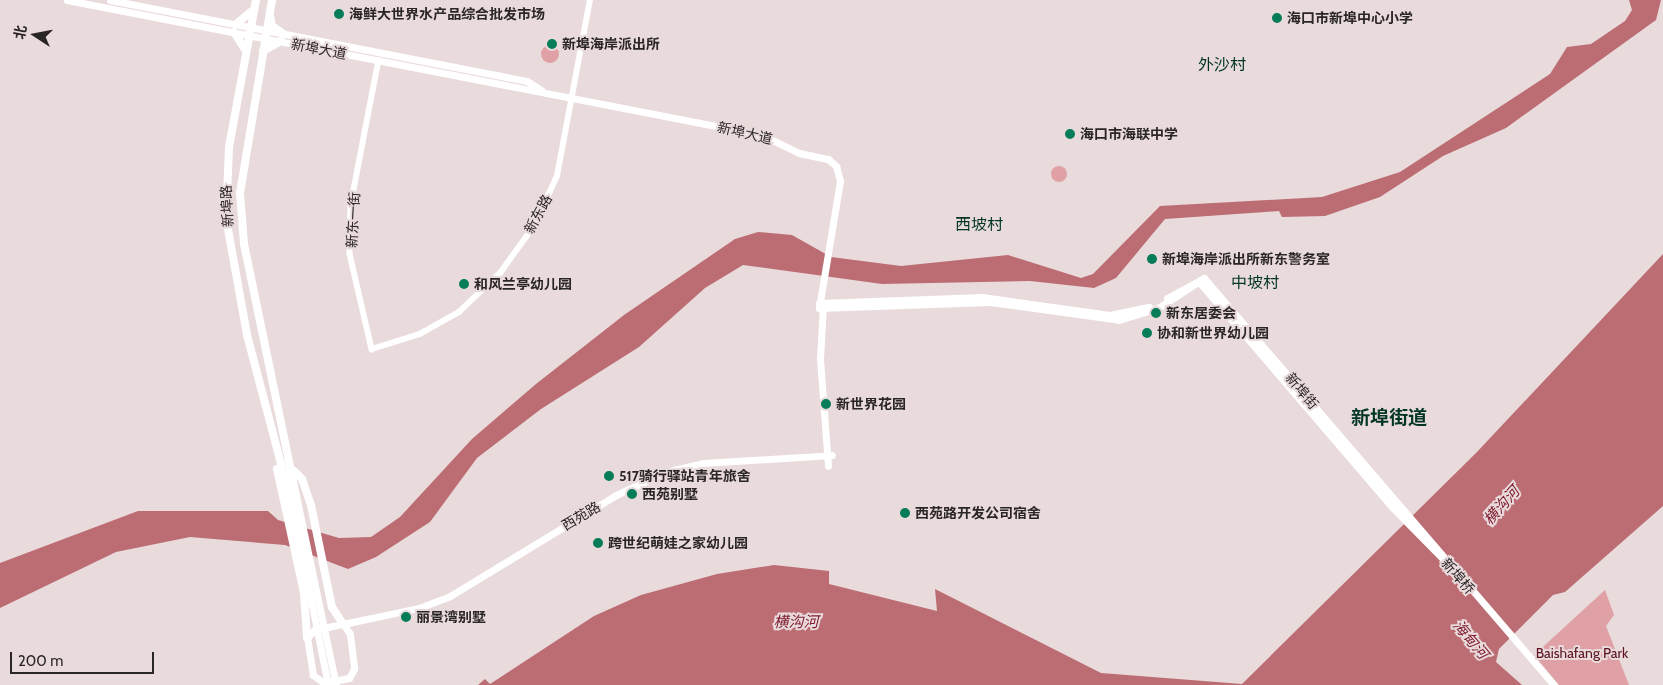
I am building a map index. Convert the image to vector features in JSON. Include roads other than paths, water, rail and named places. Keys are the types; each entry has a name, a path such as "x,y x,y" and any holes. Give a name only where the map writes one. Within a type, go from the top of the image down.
{"highway":[{"name":"新埠路","path":"256,0 229,147 226,218 278,462"},
{"name":"新埠路","path":"272,0 261,56 240,193 246,252 294,471"},
{"path":"246,55 235,28 254,8"},
{"path":"261,56 269,44 281,37 272,26 270,13"},
{"path":"278,462 295,505"},
{"path":"278,462 281,502 304,593 307,638"},
{"path":"294,471 295,505"},
{"path":"294,471 302,479 311,505 330,594 343,624"}],"main road":[{"name":"新埠大道","path":"68,0 235,28 251,27 266,30 281,37 379,60 570,99 762,135 799,153 831,160 840,177 821,305 816,353 829,455"},
{"name":"新埠大道","path":"110,0 235,28 250,36 264,39 281,37 528,81 532,87 570,99"},
{"name":"新埠街","path":"821,305 973,296 1117,315 1156,304 1198,282 1396,507"},
{"name":"西苑路","path":"307,638 314,630 419,608 450,596 616,495 665,472 702,463 829,455"},
{"path":"295,505 325,684"},
{"path":"295,505 336,685"},
{"name":"新埠桥","path":"1396,507 1520,647"},
{"path":"325,684 348,678 354,669 350,634 343,624"},
{"path":"307,638 313,675 312,685"},
{"path":"1520,647 1549,685"},
{"path":"1520,647 1554,685"},
{"path":"313,675 325,684"}],"street":[{"name":"新东路","path":"372,349 420,334 459,312 500,273 534,226 557,176 590,0"},
{"name":"新东一街","path":"372,349 350,254 351,205 379,60"}],"water":[{"path":"1629,0 1661,0 1656,20 1506,128 1443,156 1380,197 1325,216 1282,217 1279,211 1165,219 1116,278 1094,288 1030,281 882,284 743,265 705,288 639,347 541,409 477,458 430,522 376,557 348,569 285,545 190,537 116,552 0,608 0,563 138,511 268,511 278,520 339,538 371,537 400,517 472,439 536,384 624,315 735,239 758,232 792,235 831,257 901,266 1008,255 1081,278 1093,274 1160,206 1322,197 1400,172 1550,74 1567,47 1591,44 1625,21 1632,10"},
{"path":"1663,254 1663,506 1565,592 1553,595 1499,649 1496,662 1522,685 478,685 485,679 490,684 594,616 641,595 717,574 774,565 829,571 829,584 937,611 935,589 1101,673 1242,684 1476,453"}],"place":[{"name":"海鲜大世界水产品综合批发市场","path":"339,14"},
{"name":"海口市新埠中心小学","path":"1277,18"},
{"name":"新埠海岸派出所","path":"552,44"},
{"name":"海口市海联中学","path":"1070,134"},
{"name":"新埠海岸派出所新东警务室","path":"1152,259"},
{"name":"和风兰亭幼儿园","path":"464,284"},
{"name":"新东居委会","path":"1156,313"},
{"name":"协和新世界幼儿园","path":"1147,333"},
{"name":"新世界花园","path":"826,404"},
{"name":"517骑行驿站青年旅舍","path":"609,476"},
{"name":"西苑别墅","path":"632,494"},
{"name":"西苑路开发公司宿舍","path":"905,513"},
{"name":"跨世纪萌娃之家幼儿园","path":"598,543"},
{"name":"丽景湾别墅","path":"406,617"}],"district":[{"name":"外沙村","path":"1222,65"},
{"name":"西坡村","path":"979,225"},
{"name":"中坡村","path":"1255,283"},
{"name":"新埠街道","path":"1389,418"}],"water label":[{"name":"横沟河","path":"1502,506"},
{"name":"横沟河","path":"796,623"},
{"name":"海甸河","path":"1470,640"}],"park label":[{"name":"Baishafang Park","path":"1582,653"}]}
